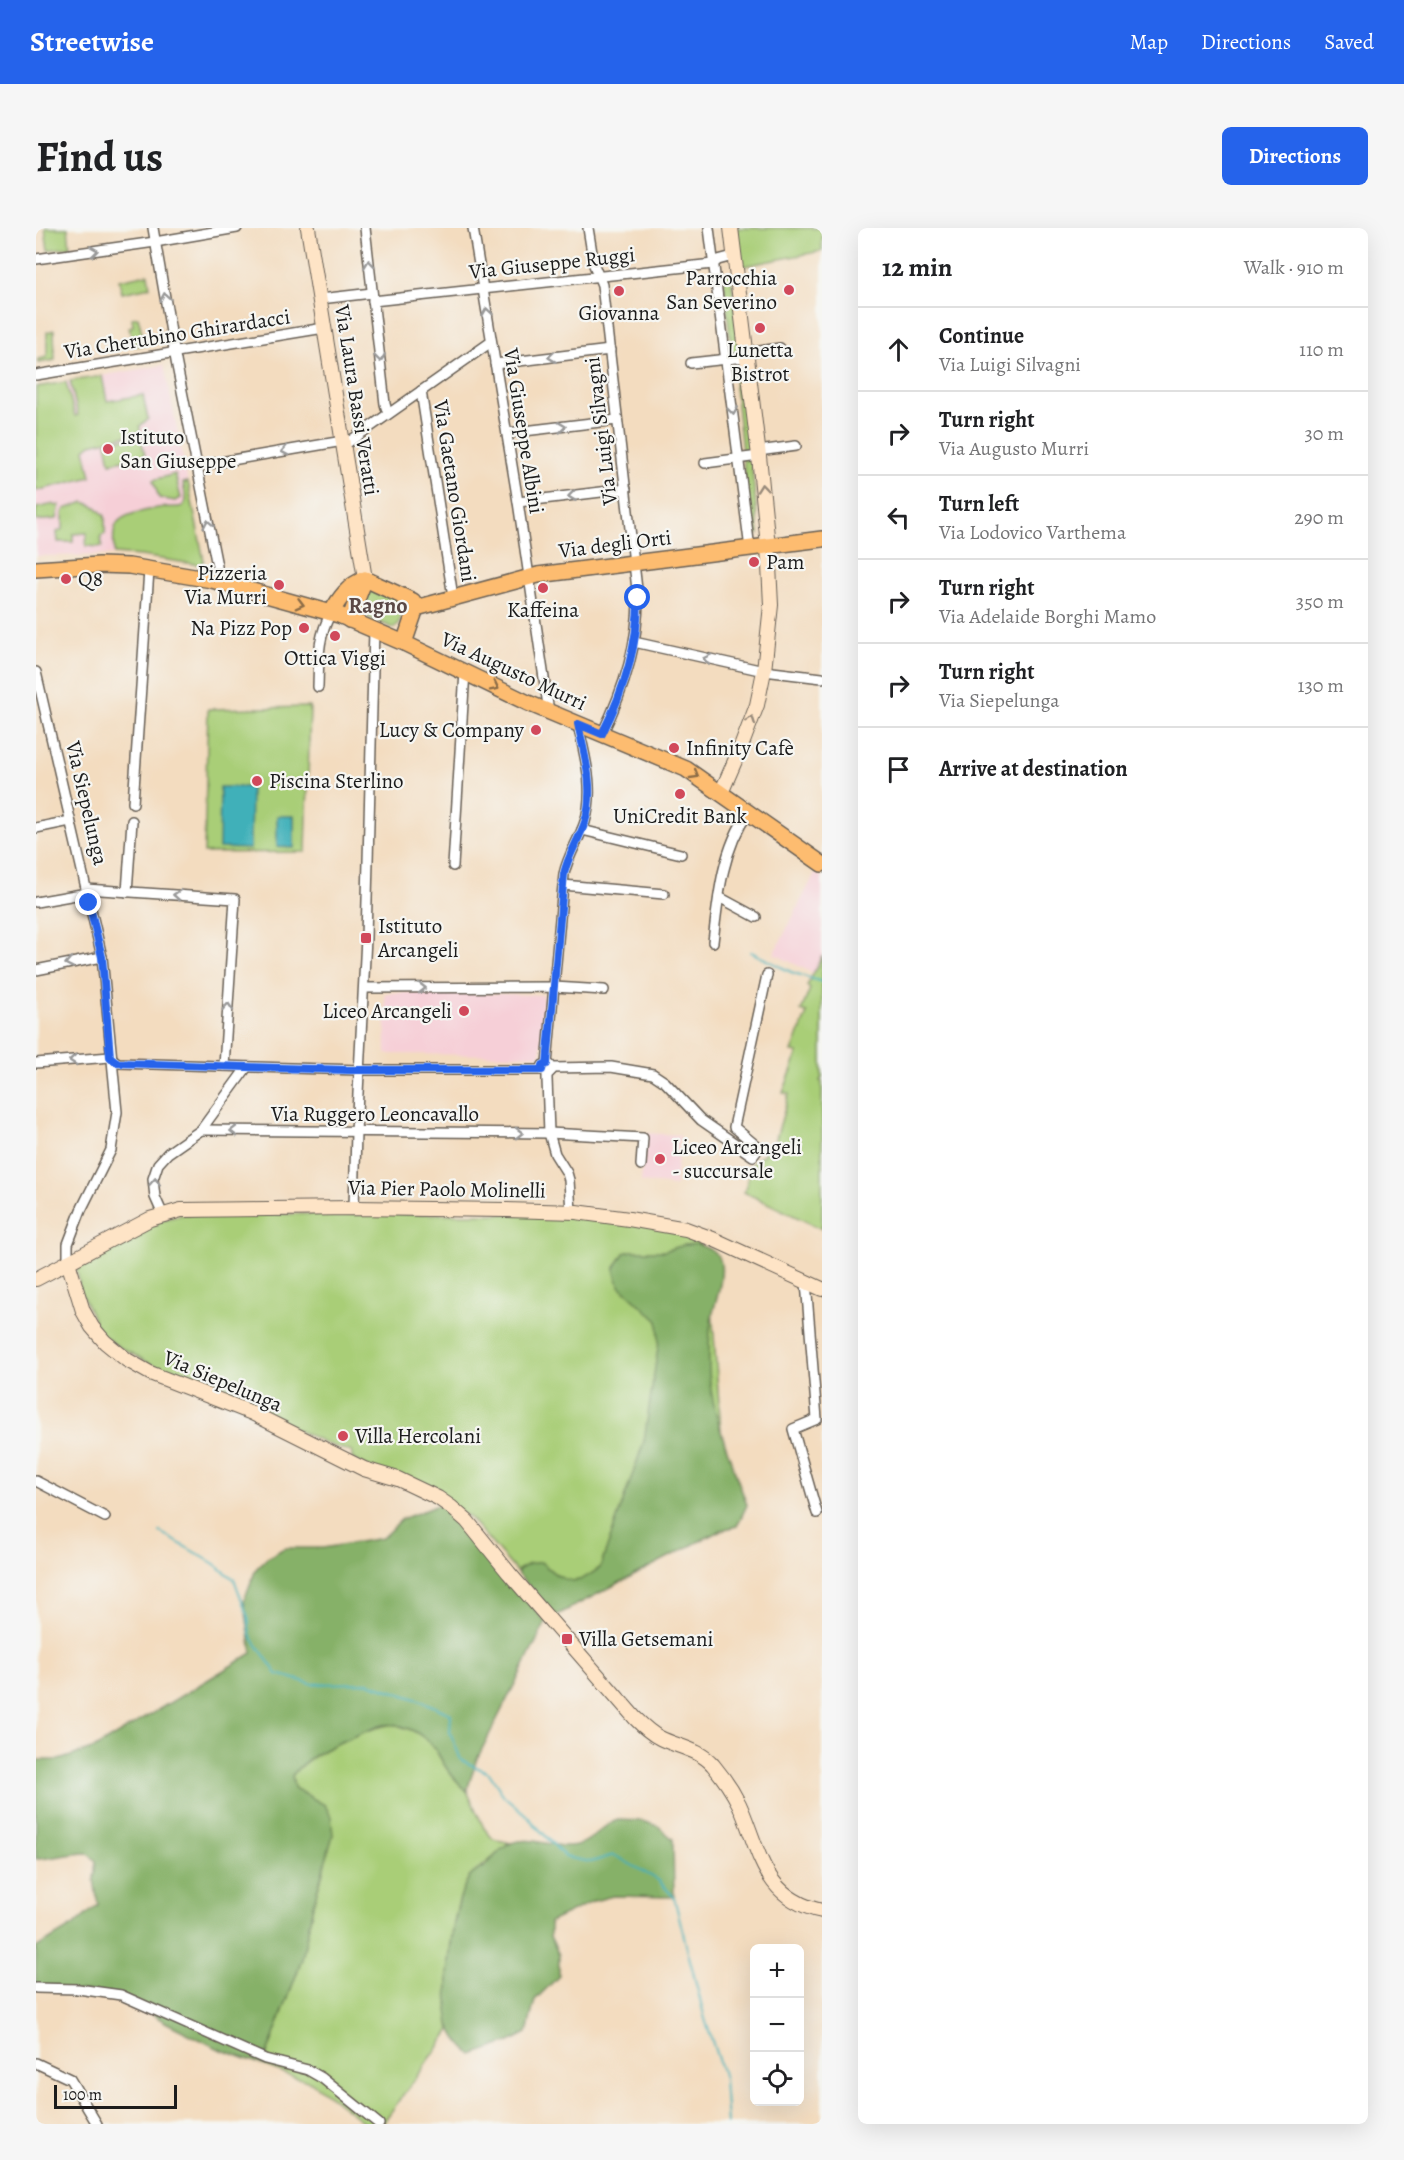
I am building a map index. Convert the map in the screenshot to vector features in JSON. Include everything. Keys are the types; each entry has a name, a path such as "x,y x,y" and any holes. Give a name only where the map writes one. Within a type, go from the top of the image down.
{"main road":[{"name":"Via degli Orti","path":"416,608 529,577 822,539"},
{"name":"Via Augusto Murri","path":"36,569 111,565 149,570 212,580 331,613 404,643 549,712 686,769 822,864"},
{"path":"349,620 365,579"},
{"path":"331,613 343,594 365,579 414,601 416,608 404,643"}],"street":[{"path":"153,228 174,352 217,566 212,580"},
{"path":"36,259 237,228"},
{"name":"Via Laura Bassi Veratti","path":"308,228 365,579"},
{"path":"364,228 388,414"},
{"name":"Via Giuseppe Albini","path":"473,228 519,502 549,712"},
{"name":"Via Luigi Silvagni","path":"588,228 594,265 602,285 635,562 638,606 634,642 621,688 602,734"},
{"path":"709,228 750,549"},
{"path":"721,793 750,723 765,671 771,605 759,454 731,228"},
{"name":"Via Giuseppe Ruggi","path":"320,298 373,297 483,289 713,264 718,260 733,256"},
{"name":"Via Cherubino Ghirardacci","path":"36,375 324,328"},
{"path":"197,466 343,444 492,342"},
{"path":"691,363 780,348"},
{"path":"495,364 610,350"},
{"name":"Via Gaetano Giordani","path":"421,390 453,597"},
{"path":"507,433 617,420"},
{"path":"705,463 740,460 796,446"},
{"path":"519,502 626,489"},
{"path":"133,803 149,570"},
{"path":"318,687 320,638 331,613"},
{"path":"354,1208 364,988 374,630"},
{"path":"634,642 765,671 822,678"},
{"path":"453,866 465,671"},
{"name":"Via Siepelunga","path":"36,672 102,957 117,1112 108,1157 81,1210 68,1244 68,1262 83,1311 92,1327 105,1342 127,1360 150,1373 252,1413 364,1469 408,1484 438,1498 467,1521 509,1573 649,1732 701,1755 711,1762 739,1805 754,1848 774,1883 796,1901 822,1911"},
{"path":"571,1212 569,1180 555,1154 549,1133 547,1069 563,885 567,861 582,830 591,791 578,724"},
{"path":"713,942 728,852 737,828 748,813"},
{"path":"36,828 70,821"},
{"path":"127,892 132,821"},
{"path":"582,830 681,854"},
{"path":"563,885 664,894"},
{"path":"36,903 86,891 236,899 224,1066"},
{"path":"719,897 756,917"},
{"path":"36,970 102,957"},
{"path":"36,1063 110,1057 118,1063 360,1070 611,1067 653,1074 665,1082 701,1120 753,1156 759,1148 734,1127 767,975"},
{"path":"364,988 554,987 604,990"},
{"path":"164,1215 155,1197 153,1179 158,1164 168,1153 201,1130 247,1067"},
{"name":"Via Ruggero Leoncavallo","path":"201,1130 549,1133 643,1138 641,1165"},
{"name":"Via Pier Paolo Molinelli","path":"36,1279 150,1219 181,1210 354,1208 571,1212 686,1228 822,1289"},
{"path":"806,1282 820,1419 793,1429 817,1513"},
{"path":"36,1481 105,1517"},
{"path":"36,1988 78,1989 121,1995 265,2060 308,2070 322,2078 379,2124"},
{"path":"36,2063 70,2079 97,2124"}],"shaded area":[{"name":"Istituto San Giuseppe","path":"164,365 204,561 200,565 127,555 36,556 36,387"},
{"path":"815,873 822,877 822,956 813,973 774,954"},
{"name":"Liceo Arcangeli","path":"385,993 543,995 541,1055 386,1054"},
{"name":"Liceo Arcangeli - succursale","path":"645,1133 680,1135 675,1186 641,1182"}],"green space":[{"path":"45,228 68,228 70,247 48,250"},
{"path":"735,228 822,228 822,251 739,267"},
{"path":"731,273 759,534 751,535 723,274"},
{"path":"148,274 150,287 122,293 119,280"},
{"path":"138,317 145,345 136,346 135,340 132,341 129,327 133,326 132,318"},
{"path":"54,330 55,360 38,363 38,359 47,357 47,332"},
{"path":"102,376 107,401 143,395 148,419 140,426 140,432 91,444 85,449 91,477 36,491 36,387 66,382 75,416 78,415 70,381"},
{"path":"140,435 145,455 110,463 106,443"},
{"path":"175,474 181,498 175,501 159,498 153,480"},
{"path":"188,482 204,561 200,565 114,554 114,531 119,521 131,514 164,507 183,506 186,500 183,483"},
{"path":"84,502 96,507 105,516 105,534 101,536 102,547 86,546 87,533 73,534 73,542 58,542 57,532 63,529 65,509"},
{"path":"54,504 55,506 60,505 57,519 36,521 36,508"},
{"path":"370,586 406,601 398,625 393,628 358,611"},
{"name":"Piscina Sterlino","path":"310,707 306,852 204,853 208,709"},
{"path":"822,956 822,1077 820,1081 822,1082 822,1229 744,1192 753,1162 764,1154 765,1145 773,1149 789,1094 783,1093 798,1053 792,1052 807,1013 801,1011 810,989 807,986"},
{"path":"185,1214 564,1214 649,1224 700,1240 710,1281 728,1526 555,1616 468,1516 352,1459 352,1452 333,1446 178,1378 119,1347 99,1332 80,1290 76,1264 153,1222"},
{"path":"697,1244 715,1253 721,1263 721,1280 710,1331 709,1377 720,1428 747,1505 737,1526 721,1530 555,1616 518,1574 518,1570 529,1564 541,1562 558,1576 573,1581 584,1578 600,1568 644,1441 659,1341 658,1321 619,1285 614,1269 624,1253 664,1251"},
{"path":"438,1505 462,1525 546,1622 476,1761 467,1791 452,1776 436,1750 426,1739 406,1728 391,1725 369,1730 323,1751 309,1759 292,1776 294,1788 325,1805 331,1817 333,1835 313,1905 302,1959 263,2065 219,2049 167,2023 120,1995 36,1987 36,1948 74,1925 98,1905 94,1879 96,1861 87,1853 36,1859 36,1760 59,1760 95,1748 252,1653 244,1600 256,1569 267,1558 284,1548 323,1548 382,1538 402,1519"},
{"path":"394,1724 414,1731 427,1739 447,1769 467,1791 484,1828 493,1839 511,1843 470,1876 456,1912 448,1974 451,2030 382,2124 366,2124 311,2082 263,2065 302,1959 313,1905 324,1869 312,1798 294,1788 292,1776 300,1767 324,1750 354,1736"},
{"path":"618,1820 642,1821 658,1826 673,1839 674,1897 613,1896 594,1901 550,1922 550,1936 559,1955 559,1976 535,2000 527,2033 510,2042 472,2055 460,2044 452,2030 448,1999 453,1929 463,1890 469,1878 511,1843 528,1840 572,1846 585,1842 607,1825"}],"water":[{"path":"220,787 251,787 250,849 219,848"},
{"path":"277,816 294,816 294,848 277,847"}],"waterway":[{"path":"751,952 791,972 822,982"},
{"path":"160,1532 213,1563 234,1579 248,1617 250,1635 277,1674 313,1684 368,1683 419,1700 451,1714 450,1732 461,1760 489,1773 504,1796 525,1814 565,1857 591,1862 614,1855 658,1880 674,1897 705,2019 724,2078 727,2124"}],"place":[{"name":"Parrocchia San Severino","path":"789,290"},
{"name":"Giovanna","path":"619,291"},
{"name":"Lunetta Bistrot","path":"760,328"},
{"name":"Istituto San Giuseppe","path":"108,449"},
{"name":"Pam","path":"754,562"},
{"name":"Q8","path":"66,579"},
{"name":"Pizzeria Via Murri","path":"279,585"},
{"name":"Kaffeina","path":"543,588"},
{"name":"Na Pizz Pop","path":"304,628"},
{"name":"Ottica Viggi","path":"335,636"},
{"name":"Lucy & Company","path":"536,730"},
{"name":"Infinity Cafè","path":"674,748"},
{"name":"Piscina Sterlino","path":"257,781"},
{"name":"UniCredit Bank","path":"680,794"},
{"name":"Istituto Arcangeli","path":"366,938"},
{"name":"Liceo Arcangeli","path":"464,1011"},
{"name":"Liceo Arcangeli - succursale","path":"660,1159"},
{"name":"Villa Hercolani","path":"343,1436"},
{"name":"Villa Getsemani","path":"567,1639"}],"district":[{"name":"Ragno","path":"378,606"}],"route":[{"path":"89,903 102,957 110,1057 118,1063 349,1070 542,1070 543,1065 547,1064 564,874 567,861 586,819 591,791 578,724 602,734 606,726 632,652 638,598"}]}
